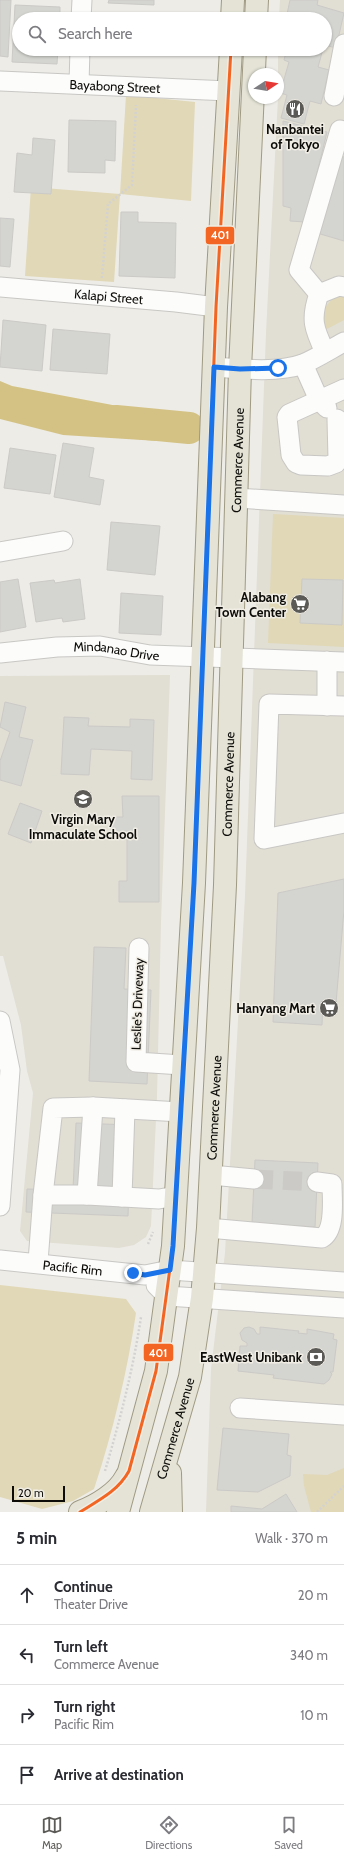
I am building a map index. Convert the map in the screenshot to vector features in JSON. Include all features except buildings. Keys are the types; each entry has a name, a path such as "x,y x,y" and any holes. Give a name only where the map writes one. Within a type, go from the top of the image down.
{"main road":[{"path":"232,12 233,0"},
{"path":"256,12 257,0"},
{"name":"Commerce Avenue","path":"118,1512 156,1371 170,1270 176,1196 182,1065 190,944 216,307 231,56"},
{"name":"Commerce Avenue","path":"151,1512 190,1377 202,1298 208,1228 221,942 226,885 240,369 255,56"},
{"path":"190,944 221,942"},
{"path":"170,1450 171,1512"},
{"path":"80,1512 111,1494 123,1482 129,1470"}],"street":[{"path":"81,12 82,0"},
{"path":"334,96 344,44"},
{"path":"79,84 80,56"},
{"name":"Bayabong Street","path":"0,81 229,91"},
{"path":"319,294 299,270 340,130 344,131"},
{"path":"326,352 315,331 314,307 319,294 339,286 344,287"},
{"name":"Kalapi Street","path":"0,287 216,307"},
{"path":"214,367 240,369 283,368 303,364 344,342"},
{"path":"303,364 319,400 341,419 338,459 336,464 328,466 301,465 296,463 291,454 288,417 298,409 319,400 344,389"},
{"path":"237,498 344,505"},
{"path":"0,552 63,541"},
{"name":"Mindanao Drive","path":"0,653 57,647 100,646 150,656 336,661"},
{"path":"336,661 336,706 269,704 264,839 344,823"},
{"name":"Leslie's Driveway","path":"139,948 136,1062 182,1065"},
{"path":"0,1021 10,1070 2,1150 0,1206"},
{"path":"38,1262 43,1195 53,1108 93,1107 181,1112"},
{"path":"87,1195 93,1107"},
{"path":"122,1197 125,1109"},
{"path":"211,1175 254,1179"},
{"path":"208,1228 322,1238 327,1235 331,1226 332,1184 317,1182"},
{"path":"43,1195 87,1195 159,1199 176,1196"},
{"name":"Pacific Rim","path":"0,1260 38,1262 145,1275 170,1270 344,1282"},
{"path":"145,1275 167,1296 344,1308"},
{"path":"240,1408 344,1415"}],"path":[{"path":"101,296 108,204 132,184 137,87"},
{"path":"104,1477 135,1357 141,1317"},
{"path":"317,1512 344,1486"}],"shaded area":[{"path":"280,0 344,0 344,1512 206,1512 211,1369 225,1253 245,896 266,333 278,104 284,104 284,68 278,68 278,56 332,56 332,12 279,12"},
{"path":"126,95 195,102 191,201 120,194"},
{"path":"31,187 120,194 114,282 25,276"},
{"path":"337,296 344,296 344,320 325,330 323,319 324,310 328,303"},
{"path":"0,381 12,386 160,414 158,441 63,435 0,419"},
{"path":"273,514 344,518 344,647 268,643"},
{"path":"170,675 161,922 157,1097 151,1226 146,1237 134,1245 119,1248 27,1241 20,1231 33,1093 27,1071 21,1025 3,956 0,956 0,676"},
{"path":"0,1285 126,1299 136,1313 119,1402 94,1489 73,1501 42,1509 0,1497"},
{"path":"344,1468 344,1512 311,1512 304,1486 303,1474 327,1475"}],"waterway":[{"path":"116,421 189,428"}],"tunnel":[{"path":"254,1179 317,1182"}],"transit line":[{"name":"401","path":"80,1512 114,1490 129,1471 156,1371 173,1246 194,883 216,307 231,56"}],"place":[{"name":"Nanbantei of Tokyo","path":"295,109"},
{"name":"Alabang Town Center","path":"300,604"},
{"name":"Virgin Mary Immaculate School","path":"83,799"},
{"name":"Hanyang Mart","path":"329,1008"},
{"name":"EastWest Unibank","path":"316,1357"}],"route":[{"path":"133,1273 145,1275 170,1270 173,1246 181,1112 182,1065 194,883 214,367 240,369 278,368"}]}
